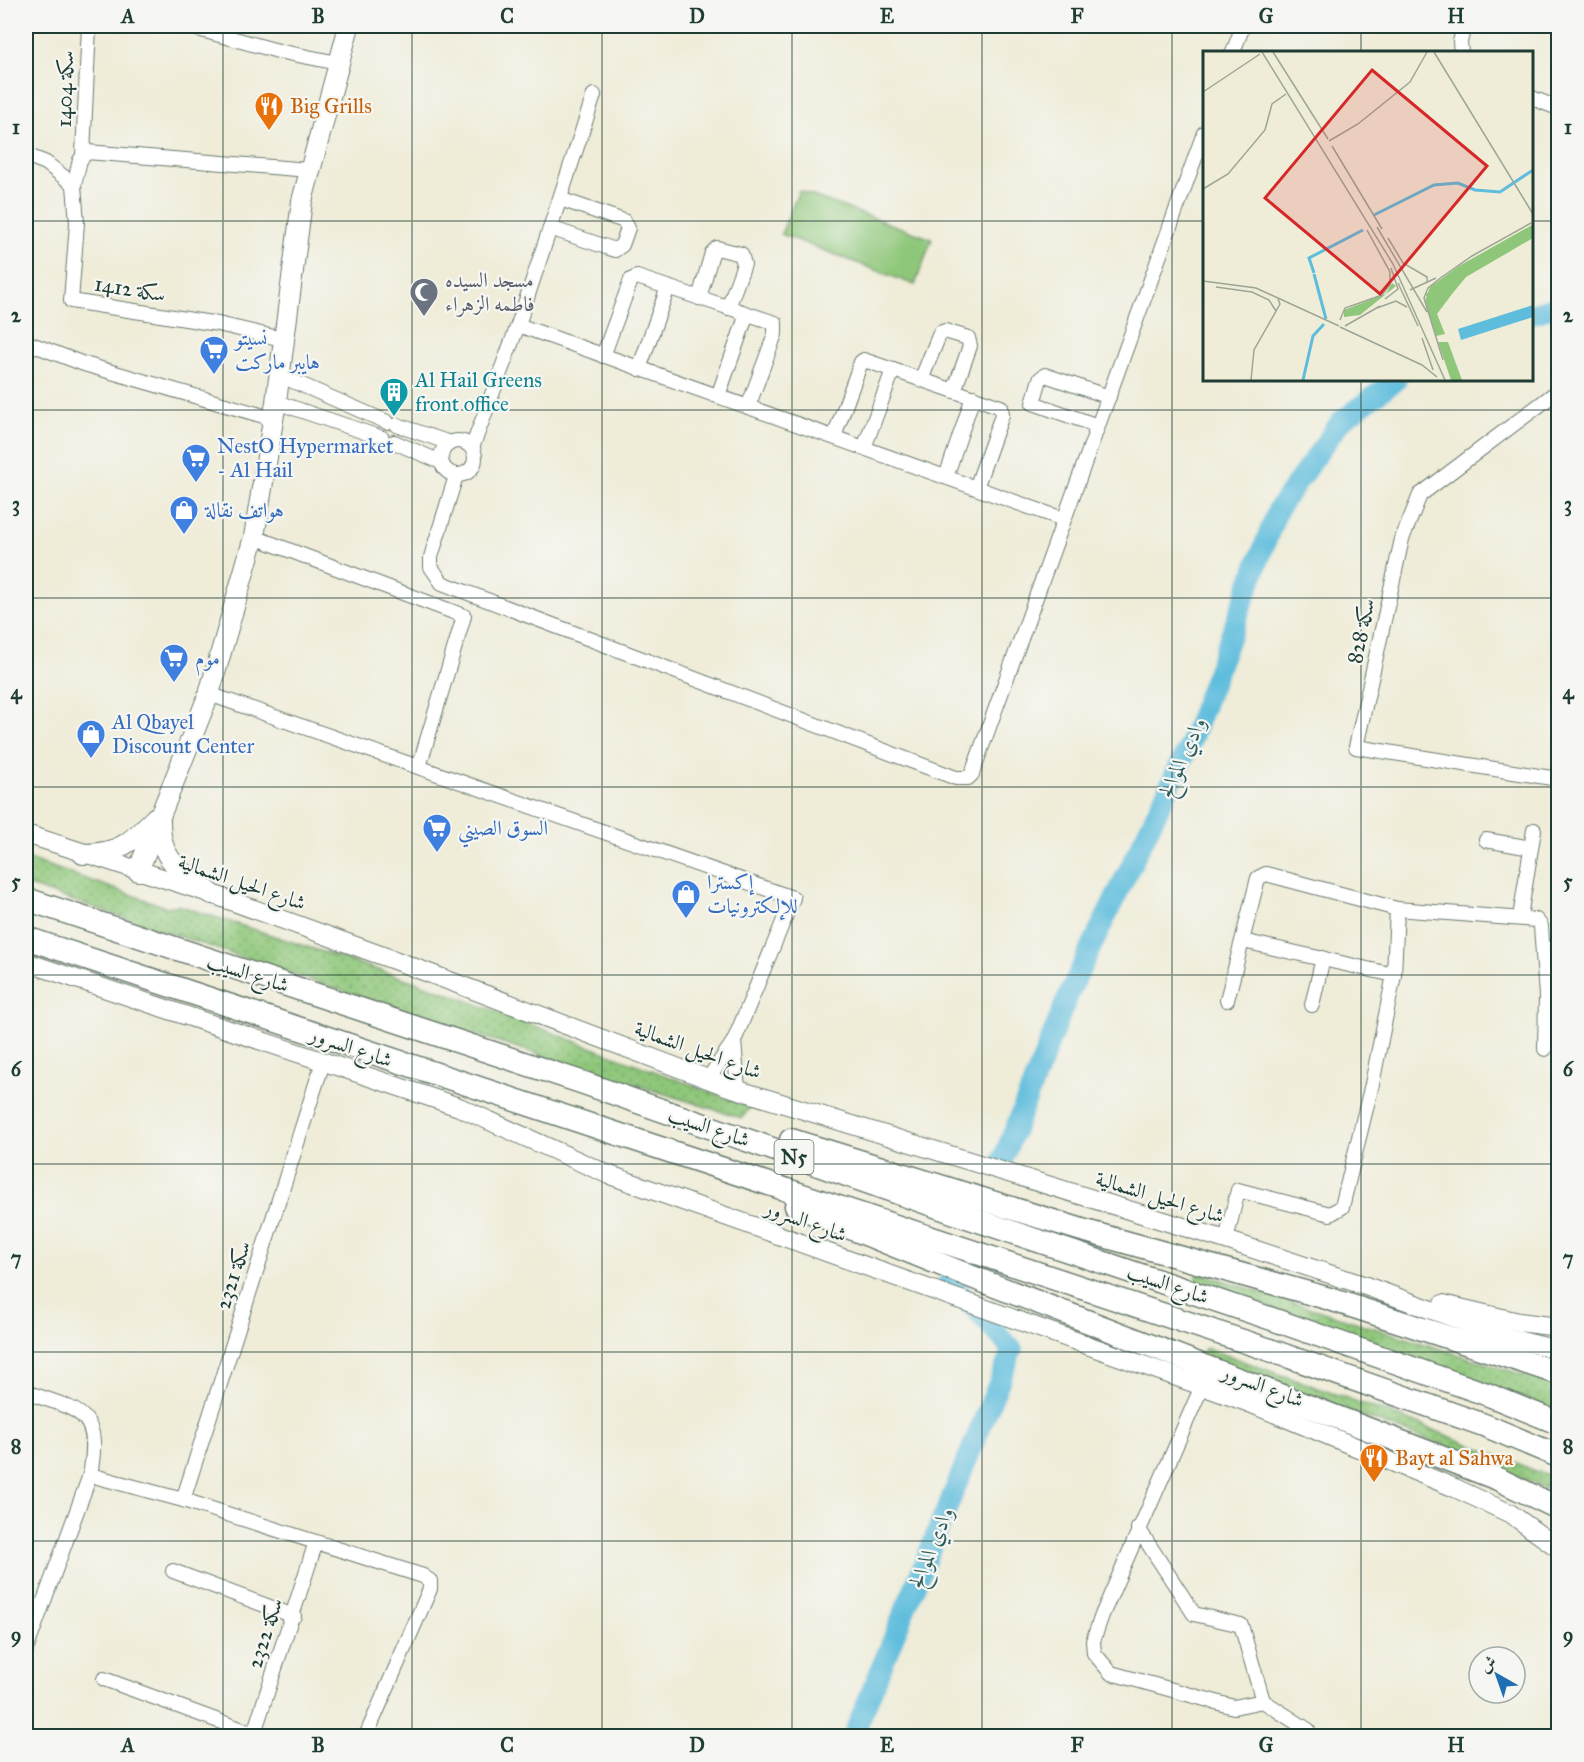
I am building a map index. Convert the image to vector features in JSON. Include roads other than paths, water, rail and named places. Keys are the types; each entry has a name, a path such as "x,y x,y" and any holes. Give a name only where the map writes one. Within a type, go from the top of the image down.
{"highway":[{"name":"شارع السيب","path":"26,899 581,1082 964,1216 1272,1319 1489,1395 1558,1423"},
{"name":"شارع السيب","path":"26,938 1275,1352 1484,1425 1558,1456"},
{"path":"581,1082 619,1087 655,1097 1082,1230 1330,1299 1558,1373"},
{"path":"680,1154 834,1223 1498,1479 1558,1508"},
{"path":"1498,1479 1536,1508 1558,1520"}],"main road":[{"path":"138,871 209,694 254,537 275,410 282,339 309,170 349,26"},
{"path":"83,854 115,851 131,841 160,814"},
{"path":"160,814 161,847 168,857 212,894"}],"street":[{"name":"سكة 1404","path":"74,185 83,154 89,26"},
{"path":"187,26 278,51 338,63"},
{"path":"1233,51 1243,26"},
{"path":"1461,51 1460,42 1464,26"},
{"path":"472,448 518,325 594,95"},
{"path":"1533,98 1558,108"},
{"path":"456,476 431,557 431,567 441,583 959,780 968,778 972,774 982,748 1203,136"},
{"path":"83,154 87,152 309,170"},
{"path":"26,155 46,163 74,185"},
{"name":"سكة 1412","path":"74,185 77,223 70,301 218,324 282,339"},
{"path":"550,228 615,250 622,245 627,228 624,221 560,199"},
{"path":"699,298 712,253 717,248 741,254 744,264 728,308"},
{"path":"603,356 631,280 637,277 775,323 775,334 748,407"},
{"path":"639,369 668,287"},
{"path":"718,396 747,314"},
{"path":"518,325 1063,519"},
{"path":"921,380 940,333 945,331 968,338 970,346 954,391"},
{"path":"26,345 31,344 84,364 388,440 441,462 447,471 456,476 467,473 474,465 476,459 472,448 462,441 450,443 392,424 279,375"},
{"path":"834,437 864,360 1001,406 1003,410 976,488"},
{"path":"864,448 893,370"},
{"path":"1098,426 1034,403 1040,379 1045,375 1109,397"},
{"name":"سكة 828","path":"1558,391 1420,495 1402,539 1356,747 1558,779"},
{"path":"946,477 973,397"},
{"path":"441,462 442,451 450,443"},
{"path":"254,537 464,616 419,767"},
{"path":"209,694 793,898 734,1041 708,1079"},
{"path":"1520,917 1534,830"},
{"name":"شارع الحيل الشمالية","path":"26,834 212,894 405,963 738,1090 1226,1240 1363,1285 1468,1324 1558,1350"},
{"path":"1486,840 1531,848"},
{"path":"1227,1000 1258,878 1262,875 1397,909 1536,920 1541,926 1546,996 1545,1049"},
{"path":"1226,1240 1238,1190 1330,1214 1342,1207 1372,1084 1394,975 1397,909"},
{"path":"1243,941 1394,975"},
{"path":"1312,1005 1323,958"},
{"name":"شارع السرور","path":"26,962 459,1107 606,1174 1202,1386 1455,1488 1511,1514 1558,1548"},
{"path":"734,1041 738,1090"},
{"name":"سكة 2321","path":"183,1500 323,1062"},
{"name":"شارع الحيل الشمالية","path":"1363,1285 1519,1322 1558,1328"},
{"path":"1202,1386 1189,1421 1138,1528 1093,1641 1094,1653 1100,1663 1111,1673 1234,1707 1263,1701"},
{"path":"26,1392 70,1407 88,1421 95,1445 90,1475 26,1650"},
{"path":"90,1475 183,1500 423,1576 430,1581 430,1589 366,1737"},
{"path":"1138,1528 1194,1614 1240,1625 1263,1701 1308,1730 1308,1737"},
{"name":"سكة 2322","path":"253,1735 294,1616 316,1542"},
{"path":"173,1570 294,1616"},
{"path":"104,1679 253,1735"}],"waterway":[{"name":"وادي الموالح","path":"1533,314 1558,306"},
{"name":"وادي الموالح","path":"1002,1161 1070,991 1189,746 1278,509 1341,421 1395,381"},
{"name":"وادي الموالح","path":"949,1281 1012,1349 1010,1353"},
{"name":"وادي الموالح","path":"853,1736 1009,1358"}],"place":[{"name":"Big Grills","path":"269,132"},
{"name":"مسجد السيده فاطمه الزهراء","path":"424,318"},
{"name":"نسيتو هايبر ماركت","path":"214,376"},
{"name":"Al Hail Greens front office","path":"394,418"},
{"name":"NestO Hypermarket - Al Hail","path":"196,484"},
{"name":"هواتف نقالة","path":"184,536"},
{"name":"موم","path":"174,684"},
{"name":"Al Qbayel Discount Center","path":"91,760"},
{"name":"السوق الصيني","path":"437,854"},
{"name":"إكسترا للإلكترونيات","path":"686,920"},
{"name":"Bayt al Sahwa","path":"1374,1484"}]}
